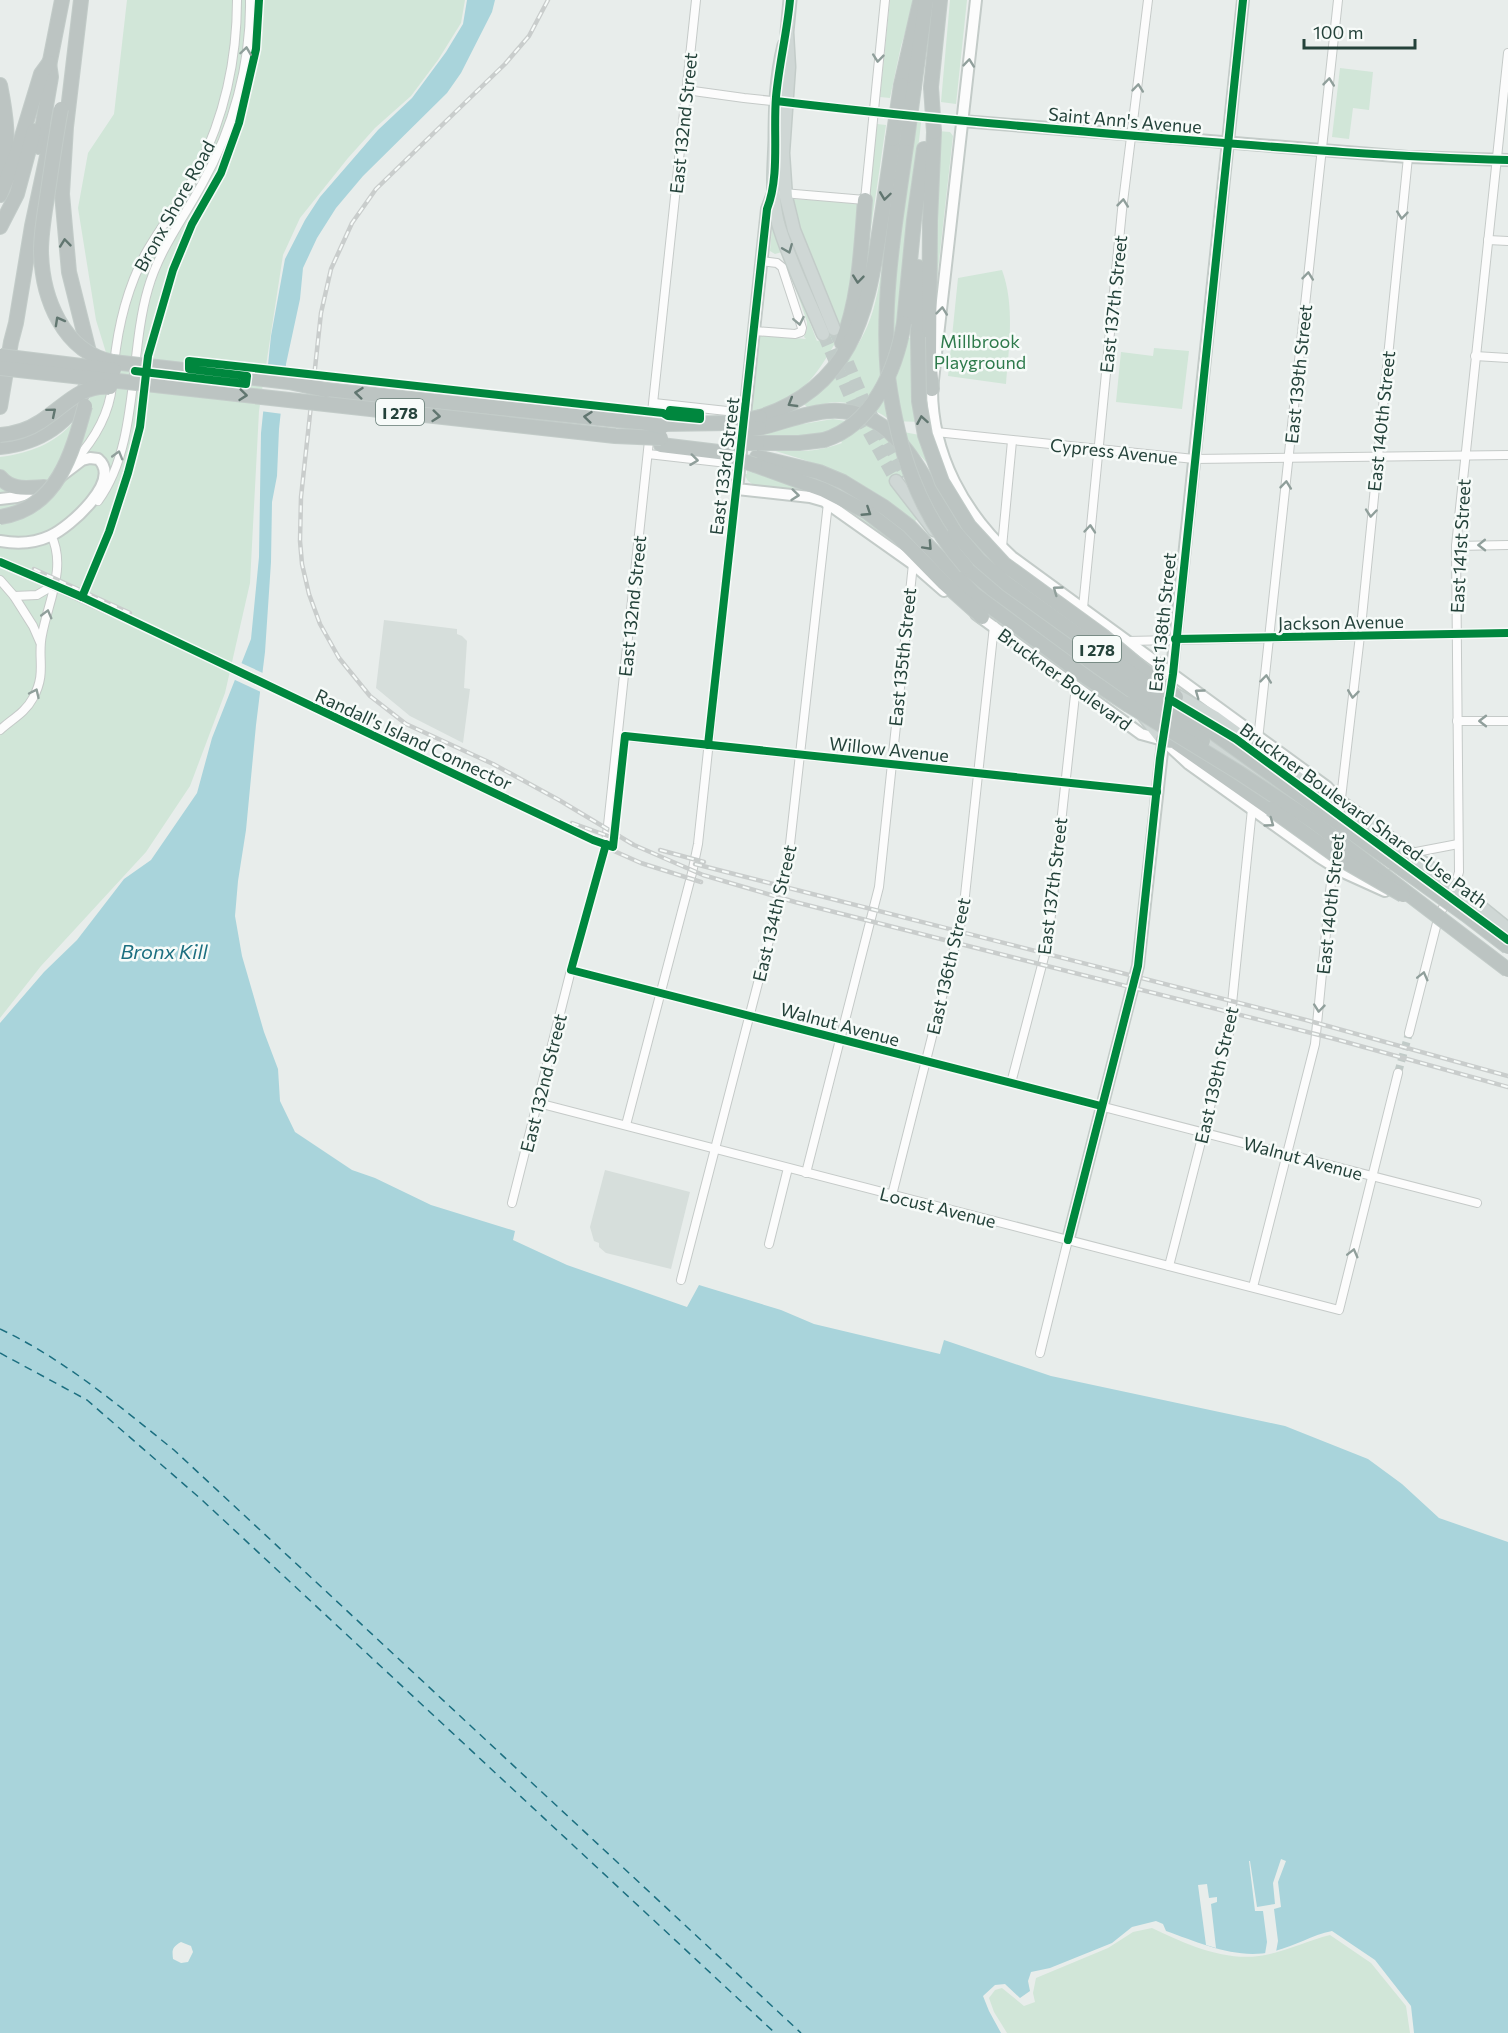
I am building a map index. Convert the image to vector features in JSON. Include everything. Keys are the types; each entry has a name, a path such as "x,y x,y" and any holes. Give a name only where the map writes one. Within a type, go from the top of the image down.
{"highway":[{"path":"0,227 21,182 40,106 62,0"},
{"path":"0,517 29,508 44,498 53,488 66,464 90,372 91,357 88,341 74,298 69,272 63,211 64,144 81,0"},
{"path":"661,433 728,442 805,395 824,379 848,347 867,305 874,273 900,139 920,0"},
{"path":"908,86 926,0"},
{"path":"932,388 929,358 930,131 931,87 940,0"},
{"path":"76,41 61,109 44,217 41,252 46,286 52,307 62,326 73,340 94,356 113,362 289,382 326,390"},
{"path":"0,195 16,156 41,74 49,63"},
{"path":"0,407 11,342 11,324 51,77 49,63"},
{"path":"0,85 8,132 5,161 0,179"},
{"path":"24,254 50,136 61,109"},
{"path":"930,131 914,220 911,323 925,435 942,482 969,526 1004,564 1254,747"},
{"path":"900,139 895,223 886,286 886,353 891,396 900,441 912,479 942,537 966,567 991,588 1140,698 1276,792 1314,822"},
{"path":"824,379 842,344 852,314 858,278 864,200"},
{"path":"756,455 799,443 824,440 838,435 849,427 880,392 890,375 911,323"},
{"name":"I 278","path":"0,356 289,389 326,390 646,423 661,433 699,449 728,442 756,455 819,472 843,482 893,513 909,526 975,595 1114,696 1314,822 1438,910 1508,968"},
{"name":"I 278","path":"0,368 615,436 661,433"},
{"path":"0,435 34,425 71,397 94,387 184,389"},
{"path":"0,447 28,441 44,434 82,404"},
{"name":"I 278","path":"759,423 818,412 847,412 881,426 909,452 956,532 986,567 1122,668 1254,747 1508,947"},
{"path":"661,433 728,442"},
{"path":"756,455 867,512 898,536 939,579 982,617"},
{"path":"0,477 15,488 44,488"},
{"path":"1163,741 1174,741 1342,861 1385,887 1438,910"}],"main road":[{"path":"790,0 787,32 779,65 781,102 779,226 829,332"},
{"path":"936,432 932,388 976,0"},
{"name":"East 138th Street","path":"1068,1240 1138,966 1163,741 1173,674 1243,0"},
{"name":"Saint Ann's Avenue","path":"962,121 1408,157 1502,160"},
{"name":"East 133rd Street","path":"737,489 767,209 780,193"},
{"name":"Bruckner Boulevard","path":"936,432 945,464 964,500 981,526 1002,547 1023,565 1173,674 1254,747"},
{"path":"0,499 24,495 44,488 82,460 98,459 105,468 105,477 100,486 76,520 51,535 29,542 0,541"},
{"name":"Bruckner Boulevard","path":"1506,926 1340,801 1324,797 1216,718 1110,657 988,571 901,478 928,523 977,572 1099,662 1337,831 1438,910 1508,955"},
{"name":"Bruckner Boulevard","path":"737,489 810,497 828,503 913,564 962,605 982,617 1141,734 1163,741 1188,764 1333,866 1438,910"},
{"path":"1099,662 1163,741"}],"street":[{"name":"Bronx Shore Road","path":"67,470 94,438 108,409 121,319 132,282 148,250 192,180 210,144 223,108 234,49 237,0"},
{"name":"Bronx Shore Road","path":"76,520 92,508 98,500 108,485 115,466 129,410 141,321 148,288 164,247 220,148 234,108 245,58 250,0"},
{"name":"East 132nd Street","path":"512,1203 571,970 606,844 696,0"},
{"path":"780,193 864,200 885,0"},
{"name":"East 137th Street","path":"1083,609 1131,135 1148,0"},
{"name":"East 139th Street","path":"1254,747 1270,638 1338,0"},
{"name":"East 141st Street","path":"1409,1033 1438,910 1455,886 1459,872 1456,546 1488,240 1502,160 1508,53"},
{"name":"Saint Ann's Avenue","path":"686,90 962,121"},
{"path":"223,108 234,108"},
{"path":"210,144 220,148"},
{"name":"East 140th Street","path":"1253,1287 1315,1044 1360,636 1408,157"},
{"path":"178,203 189,206"},
{"path":"1488,240 1508,241"},
{"path":"754,330 795,334 801,332 802,328 782,267 777,263 761,261"},
{"path":"132,282 148,288"},
{"path":"1475,356 1508,358"},
{"path":"654,402 746,413"},
{"name":"Cypress Avenue","path":"936,432 1194,459 1508,455"},
{"path":"1002,547 1012,441"},
{"path":"648,454 740,465"},
{"name":"East 133rd Street","path":"626,1125 696,857 737,489"},
{"name":"East 134th Street","path":"681,1280 787,871 828,503"},
{"path":"0,730 23,711 33,698 41,675 41,643 58,557 51,535"},
{"path":"1456,546 1508,544"},
{"name":"East 135th Street","path":"806,1173 876,899 913,564"},
{"path":"0,580 14,596 41,643"},
{"path":"14,596 37,595 54,585"},
{"name":"East 136th Street","path":"891,1195 963,914 994,626"},
{"name":"Jackson Avenue","path":"1127,640 1508,633"},
{"name":"East 137th Street","path":"1011,1083 1048,942 1076,686"},
{"path":"1457,721 1508,721"},
{"name":"Willow Avenue","path":"619,736 1157,792"},
{"name":"East 139th Street","path":"1169,1266 1229,1032 1252,809"},
{"path":"1411,853 1458,844"},
{"name":"Walnut Avenue","path":"571,970 1477,1203"},
{"path":"1372,1176 1398,1073"},
{"name":"Locust Avenue","path":"538,1102 1339,1310 1372,1176"},
{"path":"769,1244 788,1168"},
{"name":"East 138th Street","path":"1040,1353 1068,1240"}],"shaded area":[{"path":"384,620 457,629 457,634 467,641 464,688 470,689 463,743 410,716 376,688"},
{"path":"605,1170 690,1192 671,1269 606,1253 599,1247 599,1243 594,1241 590,1227"}],"green space":[{"path":"127,0 465,0 461,23 438,60 411,96 375,128 300,218 283,255 259,411 250,583 225,693 190,786 146,852 41,966 0,1018 0,457 22,453 41,446 70,426 91,397 108,359 96,320 78,208 88,153 114,114"},
{"path":"890,0 915,0 901,46 890,98 880,97"},
{"path":"950,0 967,0 956,104 941,102"},
{"path":"1340,68 1373,72 1369,110 1353,108 1349,139 1332,137"},
{"path":"918,113 922,114 897,337 912,338 921,422 891,421 869,409 852,404 835,402 808,408 803,403 827,383 848,359 857,347 870,318 879,286 886,234 899,237"},
{"path":"877,124 886,125 863,282 872,161"},
{"path":"938,131 950,132 953,136 937,279 934,282"},
{"path":"793,199 861,203 854,296 842,332 800,233"},
{"path":"772,228 782,252 775,254 770,251"},
{"name":"Millbrook Playground","path":"1002,270 1010,312 1006,384 948,376 958,278"},
{"path":"791,274 817,341 838,332 841,333 824,362 806,385 783,402 750,414 758,335 806,339 804,337 807,322"},
{"path":"1154,348 1189,351 1182,409 1116,402 1121,352 1153,356"},
{"path":"833,419 870,425 909,456 911,473 891,485 917,519 914,522 898,508 848,477 772,450 808,451 842,443 835,429 805,436 755,434 755,432"},
{"path":"898,431 925,436 930,463 927,463"},
{"path":"747,466 815,489 863,512 908,547 934,576 913,556 840,504 820,493 755,486 744,474 747,474"},
{"path":"1152,1928 1204,1949 1245,1957 1277,1952 1330,1935 1371,1963 1406,2006 1410,2033 1007,2033 994,2012 989,1998 995,1990 1002,1988 1024,2006 1035,2002 1033,1993 1036,1978 1108,1948 1133,1932"}],"water":[{"name":"Bronx Kill","path":"467,0 495,0 492,12 461,73 447,93 363,176 336,208 317,238 303,268 300,299 286,364 277,476 272,502 265,652 235,916 242,956 264,1032 278,1069 280,1101 295,1132 352,1170 375,1178 431,1205 515,1231 513,1240 567,1265 687,1307 699,1285 781,1310 814,1324 940,1354 944,1340 1051,1376 1285,1426 1368,1459 1402,1484 1439,1518 1508,1542 1508,2033 1414,2033 1411,2006 1375,1960 1332,1931 1275,1951 1248,1954 1192,1941 1166,1931 1163,1924 1156,1921 1132,1927 1112,1943 1050,1968 1031,1972 1028,1981 1030,1991 1020,1998 1005,1984 995,1985 983,1996 1001,2033 0,2033 0,1023 44,972 77,940 124,879 151,860 197,793 212,738 251,639 259,557 261,433 271,336 285,259 320,197 378,130 412,98 446,52 463,24","holes":["181,1942 191,1946 193,1952 188,1962 181,1963 173,1959 173,1949 178,1944"]}],"pier":[{"path":"265,368 288,368 283,414 260,411"},
{"path":"239,662 265,674 263,693 233,679"},
{"path":"1281,1859 1286,1861 1278,1882 1281,1907 1274,1909 1278,1941 1276,1952 1265,1954 1267,1942 1263,1911 1255,1911 1249,1861 1257,1907 1275,1904 1273,1883"},
{"path":"1207,1884 1209,1898 1217,1897 1217,1902 1211,1904 1216,1948 1206,1945 1198,1885"}],"ferry route":[{"path":"0,1329 69,1369 174,1450 801,2033"},
{"path":"0,1353 87,1400 202,1500 775,2033"}],"tunnel":[{"path":"834,329 865,403 906,476"},
{"path":"823,334 854,406 896,481"},
{"path":"1398,1073 1409,1033"}],"railway":[{"path":"548,0 529,36 505,64 376,189 352,223 331,269 321,313 301,497 302,564 309,594 320,624 339,658 370,696 406,724 493,764 634,845 703,875 795,902 1335,1039 1508,1087"},
{"path":"0,564 578,835 641,863 701,882"},
{"path":"34,569 130,613"},
{"path":"572,823 611,837"},
{"path":"660,850 704,862"},
{"path":"695,864 1306,1020 1508,1076"}],"cycle path":[{"path":"82,597 109,532 128,473 140,427 148,356 173,270 192,224 221,173 239,123 256,49 259,0"},
{"path":"708,745 767,209 773,183 776,97 790,0"},
{"path":"1068,1240 1138,966 1160,758 1173,674 1243,0"},
{"path":"776,101 1173,139 1299,149 1508,160"},
{"path":"135,371 246,384 247,376 189,369 189,361 700,419 700,413 670,410 669,414"},
{"name":"Randall's Island Connector","path":"0,562 82,597 593,840 613,847 625,736 1157,792"},
{"path":"1175,639 1508,633"},
{"name":"Bruckner Boulevard Shared-Use Path","path":"1169,699 1236,739 1508,940"},
{"path":"606,844 571,970 1101,1106"}]}
